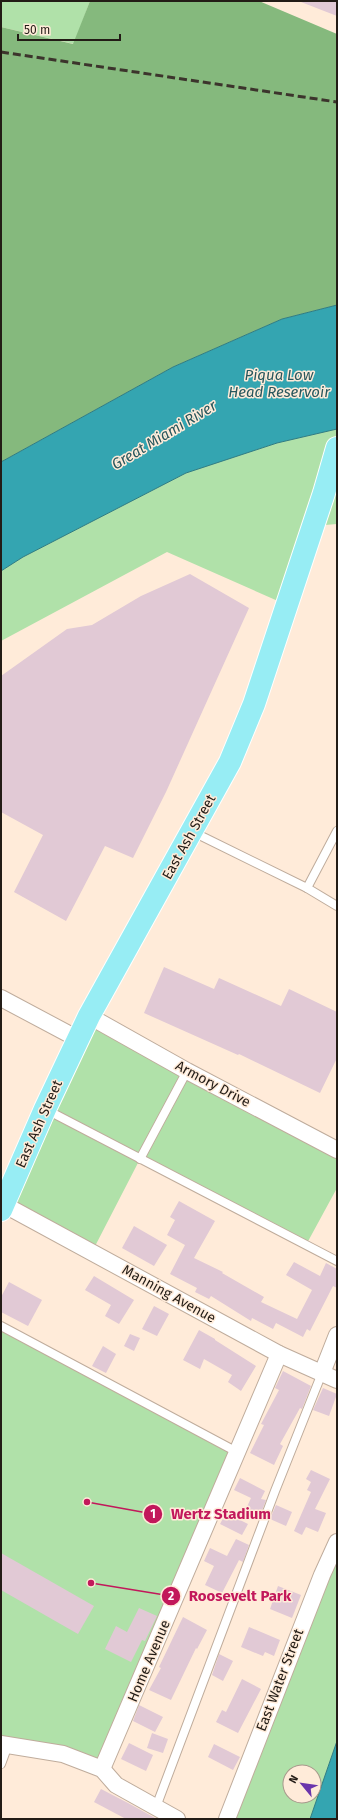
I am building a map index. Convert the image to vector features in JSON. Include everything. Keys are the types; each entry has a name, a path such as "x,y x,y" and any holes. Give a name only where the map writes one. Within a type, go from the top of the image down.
{"main road":[{"name":"East Ash Street","path":"2,1206 78,1039 230,762 254,704 324,493 337,448"}],"street":[{"path":"1,998 78,1039"},
{"name":"Armory Drive","path":"90,1016 187,1071 337,1150"},
{"name":"Manning Avenue","path":"2,1206 279,1354 337,1380"},
{"path":"322,1373 337,1335"},
{"name":"Home Avenue","path":"102,1769 279,1354"},
{"name":"East Water Street","path":"227,1819 322,1575 337,1542"},
{"path":"5,1745 63,1754 102,1769 116,1785 177,1819"}],"lane":[{"path":"192,831 307,888 337,906"},
{"path":"307,888 337,831"},
{"path":"140,1159 187,1071"},
{"path":"45,1109 337,1261"},
{"path":"1,1326 237,1452"},
{"path":"156,1807 269,1506 322,1373"},
{"path":"1,1764 5,1745"}],"green space":[{"path":"1,1 90,1 74,44 1,27"},
{"path":"90,1 259,1 337,34 337,305 282,319 173,367 1,462 1,27 73,44"},
{"path":"337,429 337,524 313,526 287,605 167,552 1,641 1,571 23,557 186,473 277,443"},
{"path":"89,1016 337,1150 337,1188 306,1245 140,1159 92,1252 3,1204"},
{"path":"1,1326 237,1452 102,1769 1,1744"},
{"path":"337,1542 337,1741 322,1784 322,1764 282,1764 282,1804 315,1804 310,1819 227,1819"}],"water":[{"path":"337,305 337,429 277,443 186,473 23,557 1,571 1,462 173,367 282,319"},
{"path":"337,1741 337,1819 310,1819 315,1804 322,1804 322,1784"}],"building":[{"path":"337,1 337,16 301,2"},
{"path":"190,574 249,608 166,792 133,858 105,846 66,921 14,892 43,835 1,812 1,676 67,629 92,625 141,596"},
{"path":"164,967 214,989 219,978 281,1006 289,989 337,1012 337,1058 320,1093 239,1054 238,1055 144,1013"},
{"path":"179,1201 215,1221 194,1258 223,1272 222,1273 264,1297 261,1302 297,1319 312,1290 286,1275 294,1262 320,1276 326,1263 337,1269 337,1288 333,1286 310,1331 307,1329 303,1337 276,1323 273,1329 252,1318 251,1321 211,1296 209,1299 195,1292 197,1288 170,1274 185,1245 167,1235 175,1220 170,1217"},
{"path":"134,1226 167,1245 154,1266 122,1248"},
{"path":"94,1276 134,1300 119,1324 105,1316 111,1305 85,1290"},
{"path":"9,1282 42,1300 28,1326 1,1312 1,1297"},
{"path":"154,1306 169,1314 157,1336 142,1329"},
{"path":"199,1330 256,1366 241,1391 228,1382 232,1375 204,1359 200,1369 183,1360"},
{"path":"130,1334 140,1338 134,1351 124,1346"},
{"path":"103,1346 116,1354 106,1373 92,1366"},
{"path":"283,1371 311,1386 302,1409 300,1408 280,1444 283,1446 274,1465 250,1453 264,1425 261,1424 279,1390 275,1388"},
{"path":"323,1388 337,1394 329,1416 313,1410"},
{"path":"311,1470 330,1479 315,1509 326,1513 318,1532 306,1527 302,1535 294,1531 311,1492 307,1490 311,1482 306,1479"},
{"path":"240,1478 265,1491 261,1499 266,1500 260,1516 246,1509 251,1498 234,1490"},
{"path":"276,1505 292,1512 286,1526 270,1519"},
{"path":"226,1513 248,1524 242,1535 220,1524"},
{"path":"236,1539 249,1545 243,1562 239,1560 222,1593 205,1585 214,1566 204,1561 210,1548 227,1556"},
{"path":"1,1553 94,1606 78,1634 1,1590"},
{"path":"278,1586 301,1595 292,1618 270,1609"},
{"path":"139,1608 157,1616 145,1641 142,1640 131,1662 105,1649 116,1626 127,1632"},
{"path":"183,1617 207,1630 197,1649 196,1648 171,1700 149,1690 161,1668 159,1667"},
{"path":"249,1627 280,1640 274,1656 265,1652 263,1656 241,1647"},
{"path":"219,1654 233,1661 223,1681 212,1675"},
{"path":"242,1679 261,1689 238,1733 216,1722 222,1710 226,1712"},
{"path":"139,1705 163,1717 155,1732 133,1721"},
{"path":"152,1733 168,1739 163,1753 147,1748"},
{"path":"129,1743 153,1755 146,1771 121,1759"},
{"path":"214,1744 240,1757 233,1770 208,1757"},
{"path":"101,1789 157,1819 126,1819 94,1802"}],"railway":[{"path":"1,52 337,102"}],"place":[{"name":"Wertz Stadium","path":"87,1502"},
{"name":"Roosevelt Park","path":"91,1583"}],"water label":[{"name":"Piqua Low Head Reservoir","path":"279,384"},
{"name":"Great Miami River","path":"164,435"}]}
